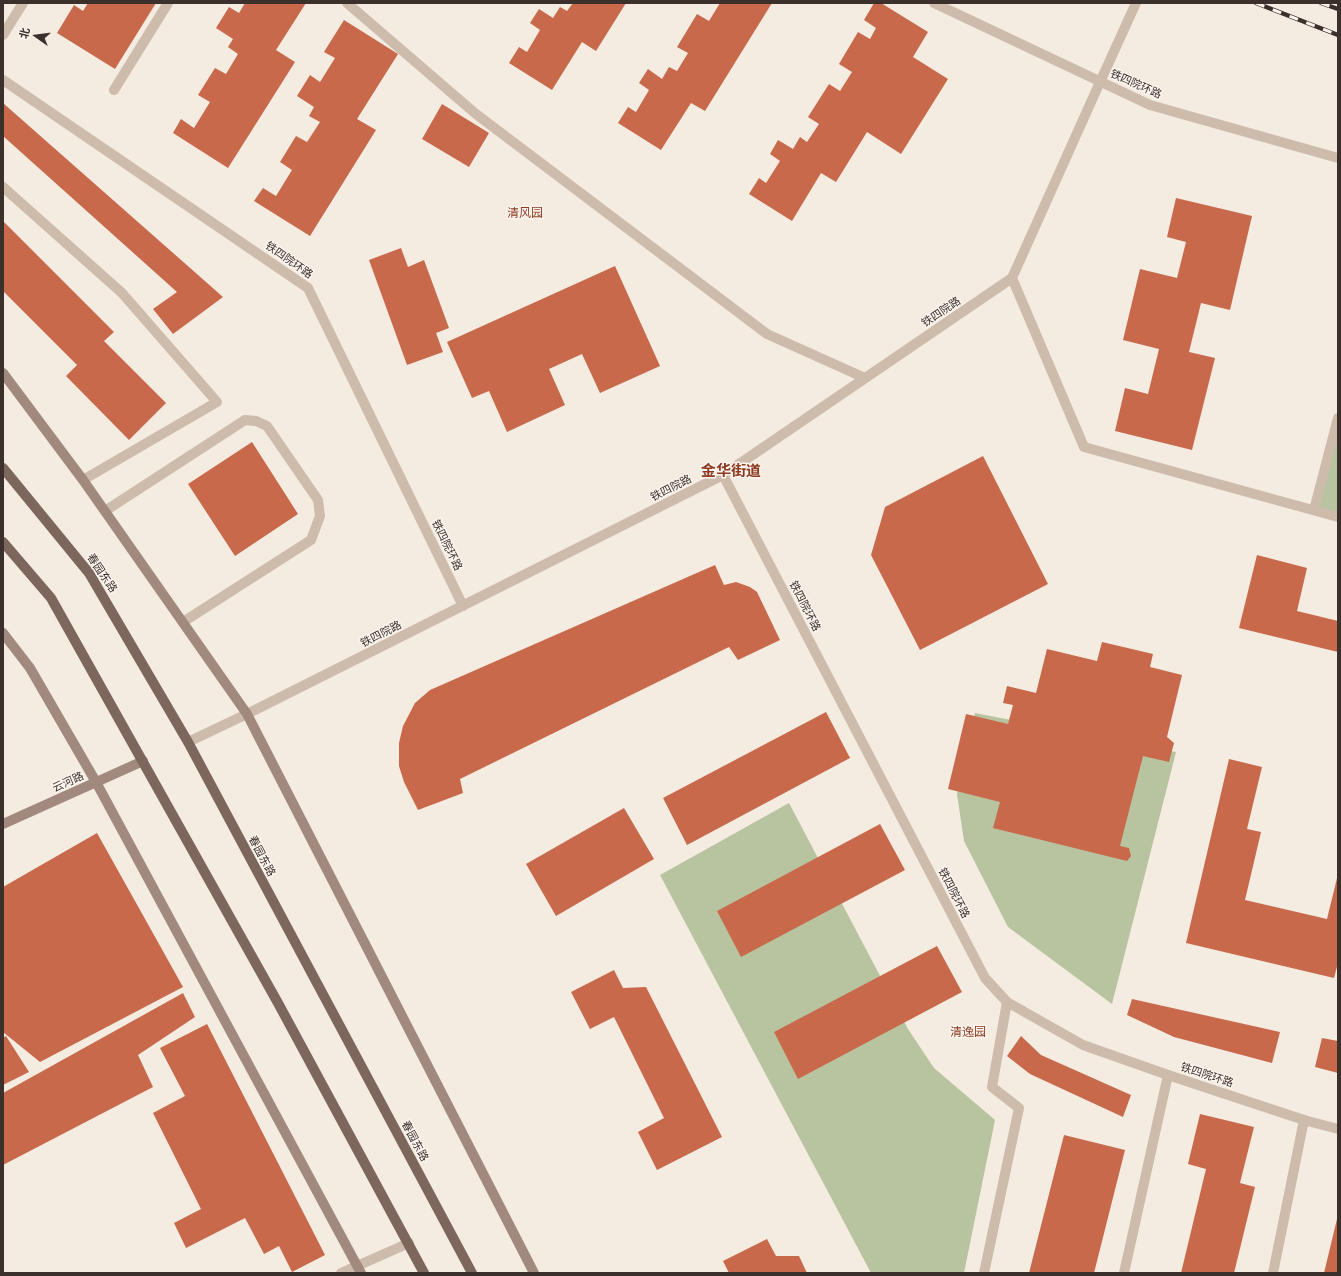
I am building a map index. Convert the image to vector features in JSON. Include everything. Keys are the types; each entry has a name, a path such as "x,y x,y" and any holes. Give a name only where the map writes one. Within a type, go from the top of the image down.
{"main road":[{"name":"春园东路","path":"3,468 89,573 188,742 472,1273"},
{"path":"3,542 51,598 278,1003 424,1273"}],"street":[{"path":"3,35 22,3"},
{"path":"114,90 168,3"},
{"path":"347,3 476,114 767,334 865,378"},
{"name":"铁四院环路","path":"934,3 1150,105 1338,158"},
{"path":"1136,3 1012,278 1084,447 1338,517"},
{"name":"铁四院环路","path":"3,80 308,288 463,606"},
{"path":"3,187 122,293 216,402 83,480"},
{"name":"铁四院路","path":"188,742 247,714 723,475 1012,278"},
{"path":"3,373 83,480 247,714 534,1273"},
{"path":"1314,510 1338,418"},
{"path":"105,511 245,420 256,421 267,426 318,500 320,516 311,540 182,622"},
{"name":"铁四院环路","path":"723,475 985,978 1007,1002 1083,1045 1304,1120 1338,1129"},
{"path":"3,633 30,668 96,782 359,1269"},
{"name":"云河路","path":"3,824 143,761"},
{"path":"984,1273 1019,1108 992,1087 1007,1002"},
{"path":"1124,1273 1168,1075"},
{"path":"1273,1273 1304,1120"},
{"path":"341,1273 359,1269 408,1243"}],"green space":[{"path":"1338,418 1338,517 1314,510"},
{"path":"975,713 1176,752 1112,1004 1008,927 964,841 957,794"},
{"path":"789,803 908,1029 934,1068 995,1120 964,1273 871,1273 660,875"}],"building":[{"path":"88,3 156,3 115,69 57,33 74,5 83,11"},
{"path":"245,3 306,3 276,50 295,62 228,168 173,133 181,119 194,128 210,102 198,95 215,68 226,74 238,54 228,47 233,39 216,28 229,7 239,13"},
{"path":"573,3 626,3 596,51 582,42 552,90 509,63 519,47 527,52 540,30 530,23 539,9 553,18 560,7 567,11"},
{"path":"720,3 772,3 705,111 691,103 661,150 618,123 628,107 636,112 649,90 639,83 648,69 662,79 669,67 677,71 688,53 677,47 697,14 709,21"},
{"path":"874,3 881,3 928,32 913,57 948,79 901,154 867,132 836,182 821,173 792,221 749,194 759,178 766,183 780,161 770,154 778,140 793,149 800,137 807,142 819,124 808,117 829,84 840,91 852,72 839,64 858,32 870,39 876,28 864,20"},
{"path":"344,20 398,54 357,119 376,130 310,236 254,201 263,188 276,196 292,170 280,162 296,136 307,142 320,122 309,116 314,107 297,96 310,75 320,82 335,58 324,52"},
{"path":"3,103 223,297 173,334 153,309 177,292 3,136"},
{"path":"442,104 489,133 469,167 422,139"},
{"path":"1176,198 1252,216 1230,310 1201,303 1189,352 1215,358 1192,450 1115,431 1125,388 1148,394 1159,349 1123,340 1140,269 1177,278 1186,242 1167,237"},
{"path":"3,221 114,332 104,341 166,403 129,440 66,376 77,365 3,291"},
{"path":"401,248 408,267 424,260 449,328 436,333 443,352 407,365 369,260"},
{"path":"615,266 660,366 600,393 582,354 549,369 565,405 507,432 489,391 472,398 447,342"},
{"path":"252,442 298,514 235,556 188,484"},
{"path":"983,456 1048,584 920,650 871,555 885,507"},
{"path":"1257,555 1307,568 1297,611 1338,621 1338,652 1239,628"},
{"path":"715,565 724,585 736,582 750,587 757,592 780,640 738,660 729,647 460,779 463,793 418,810 404,782 399,766 399,743 403,726 415,703 430,690"},
{"path":"1102,642 1153,654 1150,667 1182,675 1167,737 1174,743 1169,762 1143,756 1120,846 1129,848 1131,856 1127,861 993,828 1000,802 948,789 966,714 1008,724 1013,705 1003,703 1007,686 1036,693 1047,649 1097,661"},
{"path":"826,712 850,758 687,845 663,798"},
{"path":"1229,759 1262,767 1247,829 1261,832 1245,900 1327,919 1338,874 1338,963 1334,978 1186,943"},
{"path":"624,808 654,859 556,916 526,864"},
{"path":"880,824 905,870 741,957 717,911"},
{"path":"97,833 183,987 40,1062 3,1032 3,887"},
{"path":"937,946 962,992 798,1079 774,1032"},
{"path":"614,970 623,988 646,987 722,1137 657,1170 638,1132 664,1118 614,1017 590,1029 571,992"},
{"path":"183,993 195,1017 138,1055 153,1087 3,1165 3,1093"},
{"path":"1132,999 1280,1032 1272,1063 1174,1037 1127,1015"},
{"path":"207,1024 325,1255 292,1272 279,1246 264,1254 245,1218 186,1248 174,1223 201,1209 153,1113 185,1096 160,1048"},
{"path":"6,1036 29,1072 3,1085 3,1038"},
{"path":"1021,1036 1041,1055 1131,1095 1123,1117 1030,1074 1007,1056"},
{"path":"1322,1038 1338,1041 1338,1073 1315,1067"},
{"path":"1200,1114 1254,1127 1240,1183 1255,1187 1234,1273 1181,1273 1206,1169 1188,1164"},
{"path":"1064,1135 1125,1150 1094,1273 1029,1273"},
{"path":"1337,1219 1338,1273 1324,1273"},
{"path":"767,1239 776,1256 799,1256 807,1273 729,1273 723,1261"}],"railway":[{"path":"1256,3 1338,35"},
{"path":"1321,3 1338,9"}],"district":[{"name":"清风园","path":"525,213"},
{"name":"金华街道","path":"731,471"},
{"name":"清逸园","path":"968,1032"}]}
